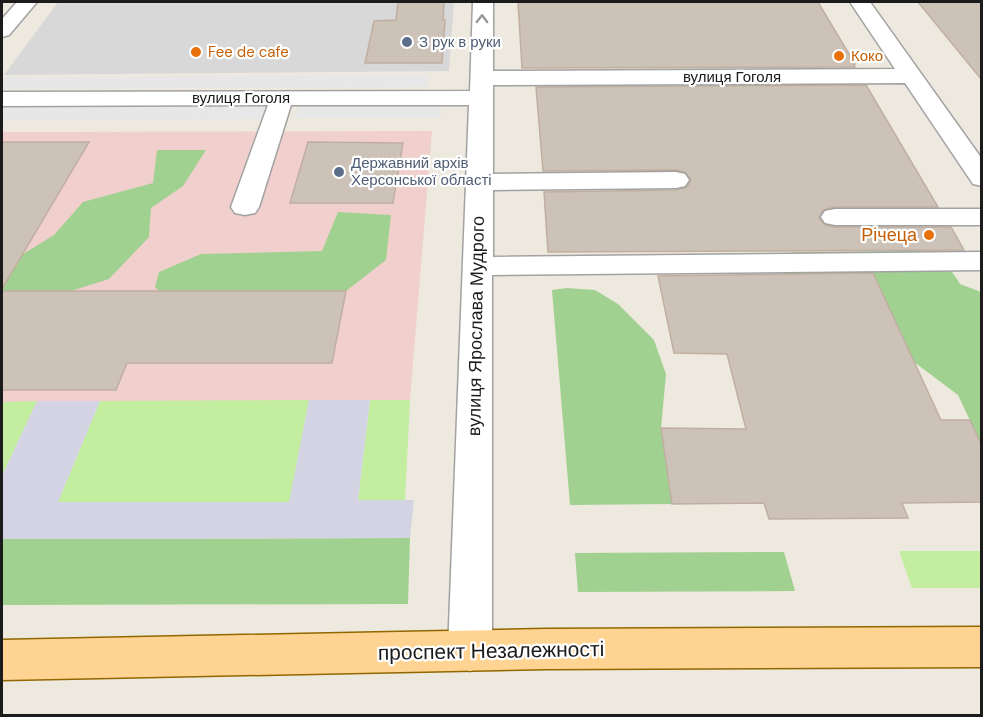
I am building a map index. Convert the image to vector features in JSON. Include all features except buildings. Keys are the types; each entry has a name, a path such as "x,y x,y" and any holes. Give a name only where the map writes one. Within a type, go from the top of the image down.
{"main road":[{"name":"проспект Незалежності","path":"2,660 470,651 981,647"}],"street":[{"path":"2,31 27,2"},
{"name":"вулиця Ярослава Мудрого","path":"470,651 483,2"},
{"path":"860,2 981,178"},
{"name":"вулиця Гоголя","path":"2,99 282,98 481,88 911,76"},
{"path":"245,207 282,98"},
{"path":"479,182 676,180"},
{"path":"835,217 981,217"},
{"path":"477,266 981,261"}],"shaded area":[{"path":"58,2 454,2 449,71 4,75"},
{"path":"428,75 426,87 2,89 4,77"},
{"path":"441,104 441,118 295,118 299,105"},
{"path":"271,106 267,119 2,120 2,107"},
{"path":"432,131 410,400 2,402 2,132"},
{"path":"309,400 370,400 358,500 414,500 410,538 2,539 2,476 37,401 100,401 58,502 289,502"}],"green space":[{"path":"157,150 206,150 183,186 151,208 149,237 109,279 71,291 2,291 2,267 54,235 83,202 153,183"},
{"path":"338,212 391,215 386,260 346,291 159,291 155,287 159,272 201,254 322,251"},
{"path":"919,251 943,263 960,284 981,292 981,444 958,395 914,362 881,291 792,284 776,257 795,252"},
{"path":"567,288 595,290 618,304 654,340 666,374 661,428 672,504 570,505 552,290"},
{"path":"309,400 290,502 58,502 100,401"},
{"path":"370,400 410,400 405,500 358,500"},
{"path":"37,401 2,476 2,402"},
{"path":"410,538 408,604 2,605 2,539"},
{"path":"899,551 981,551 981,588 912,588"},
{"path":"784,552 795,591 578,592 575,553"},
{"path":"981,714 981,716 582,715"}],"place":[{"name":"З рук в руки","path":"407,42"},
{"name":"Fee de cafe","path":"196,52"},
{"name":"Коко","path":"839,56"},
{"name":"Державний архів Херсонської області","path":"339,172"},
{"name":"Річеца","path":"929,235"}]}
